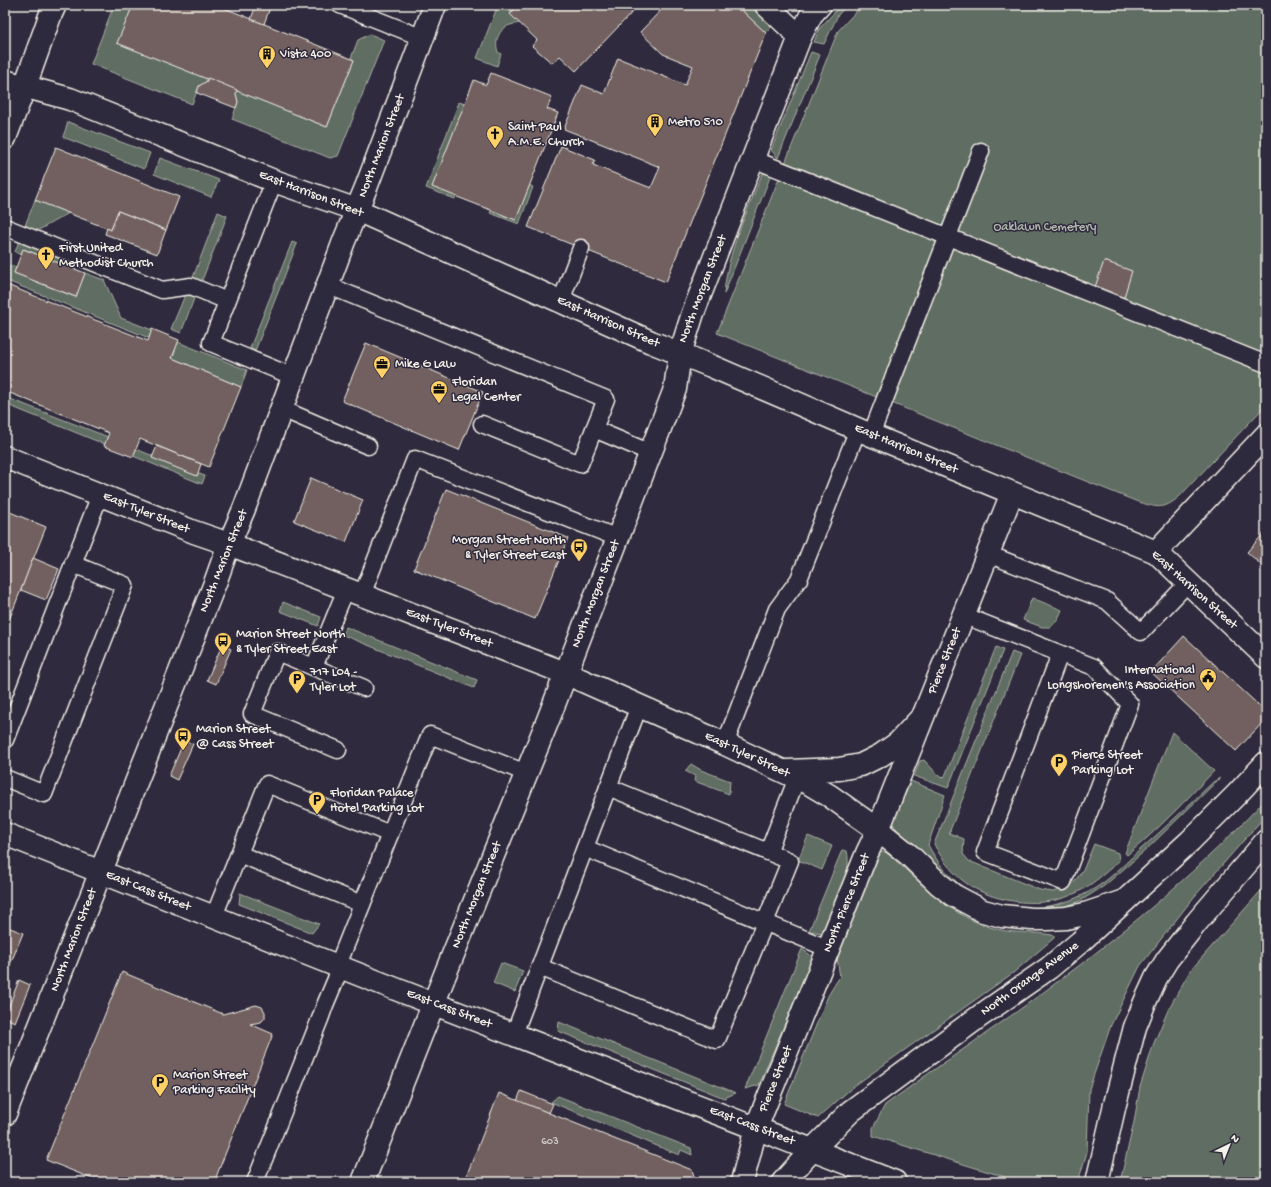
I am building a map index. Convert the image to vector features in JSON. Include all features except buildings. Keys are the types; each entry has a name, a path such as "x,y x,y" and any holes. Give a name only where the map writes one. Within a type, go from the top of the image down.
{"street":[{"path":"5,138 15,84 56,5"},
{"name":"North Marion Street","path":"5,1114 244,509 327,285 436,5"},
{"path":"766,5 800,36"},
{"name":"North Morgan Street","path":"363,1182 548,720 651,453 675,390 680,354 693,312 800,36 814,8"},
{"name":"East Harrison Street","path":"15,84 70,99 274,180 357,210 680,354 864,432 1156,552 1266,657"},
{"path":"1156,552 1266,435"},
{"name":"East Tyler Street","path":"5,458 194,532 229,544 565,673 791,775 830,796 878,830 909,855 939,884 953,895 983,911 1002,916 1032,919 1066,918 1085,914 1124,901"},
{"name":"Pierce Street","path":"878,830 1012,493"},
{"path":"791,775 861,765 882,755 898,743 923,716"},
{"name":"North Orange Avenue","path":"783,1182 851,1111 980,1016 1049,968 1080,942 1190,841 1237,794 1266,762"},
{"name":"North Pierce Street","path":"817,977 878,830"},
{"name":"East Cass Street","path":"5,834 339,966 895,1182"},
{"path":"1097,1182 1135,1027 1153,984 1167,960 1191,929 1266,841"},
{"name":"Pierce Street","path":"742,1182 756,1128 817,977"}],"lane":[{"path":"340,5 423,38"},
{"path":"724,744 776,609 799,579 948,237 981,151"},
{"path":"753,159 1266,364"},
{"path":"274,180 211,343 294,377"},
{"path":"5,227 162,290 192,286 227,301"},
{"path":"561,301 581,248"},
{"path":"327,285 606,399 580,464 482,424"},
{"path":"282,409 368,446"},
{"path":"594,429 651,453"},
{"path":"314,667 354,592 415,459 618,538"},
{"path":"5,740 100,495"},
{"path":"988,554 1107,601 1141,632 1188,583"},
{"path":"5,778 44,794 125,585 73,564"},
{"path":"963,615 1094,667 1130,704 1063,882 985,852 1060,654"},
{"path":"338,750 252,714 277,652 364,688"},
{"path":"514,1034 639,706"},
{"path":"255,1182 320,1019 362,904 430,735 526,773"},
{"path":"768,852 791,775"},
{"path":"214,916 267,784 390,834"},
{"path":"540,967 717,1040 790,861 608,787"},
{"path":"585,848 829,949"},
{"path":"239,854 362,904"}],"green space":[{"path":"114,5 133,5 118,43 208,78 207,81 199,86 192,104 91,64"},
{"path":"498,5 519,5 511,14 520,23 506,27 500,32 497,40 497,48 498,52 501,54 497,66 477,58"},
{"path":"736,5 751,5 773,25 766,33"},
{"path":"841,5 847,5 838,15 824,44 814,42 819,29"},
{"name":"Oaklawn Cemetery","path":"862,5 1266,5 1266,405 1179,497 1173,501 1159,507 1138,502 717,333 838,31"},
{"path":"370,34 384,40 338,156 330,158 232,119 238,102 236,94 237,90 327,127 354,60 351,58 358,40"},
{"path":"811,52 820,55 778,158 771,150"},
{"path":"459,102 465,104 455,199 426,188"},
{"path":"68,122 150,153 144,169 63,137"},
{"path":"160,158 219,180 211,197 154,174"},
{"path":"772,172 724,294 729,263 744,218 762,174"},
{"path":"529,185 533,187 519,224 490,213 491,211 516,220"},
{"path":"35,200 69,213 35,232 24,228"},
{"path":"218,212 227,216 201,283 192,280"},
{"path":"19,241 63,258 61,264 24,249 21,255 15,252"},
{"path":"292,242 297,244 255,351 250,348"},
{"path":"10,265 16,267 14,273 75,297 85,273 104,280 121,318 152,330 149,338 5,280 5,276"},
{"path":"185,295 195,296 181,333 171,329"},
{"path":"178,342 247,370 241,387 172,358"},
{"path":"5,397 108,437 104,444 5,404"},
{"path":"136,449 153,456 152,457 205,476 202,484 133,456"},
{"path":"1032,598 1062,610 1057,621 1050,627 1042,627 1023,620"},
{"path":"283,602 321,617 318,626 280,611"},
{"path":"346,627 477,680 474,688 343,635"},
{"path":"996,647 1003,650 948,788 914,776 920,761 924,760 940,777 943,778 945,776"},
{"path":"1012,652 1020,655 949,833 964,839 963,854 969,861 1040,890 1053,892 1064,889 1074,883 1084,868 1094,844 1118,853 1119,861 1089,885 1069,896 1043,902 1014,901 999,898 973,888 950,868 934,844"},
{"path":"1172,732 1214,771 1161,825 1127,855 1125,853"},
{"path":"691,764 701,770 730,781 729,794 694,781 695,776 685,771"},
{"path":"1220,778 1147,849 1104,886 1082,900 1065,907 1046,911 1002,909 948,882 894,826 893,822 911,781 945,795 928,845 940,864 955,881 973,894 994,903 1024,908 1054,905 1083,895 1108,879 1213,782"},
{"path":"1266,799 1266,815 1194,897 1140,966 1111,1025 1089,1089 1087,1152 1078,1182 1021,1182 873,1136 873,1128 885,1105 1038,996 1141,917 1218,848"},
{"path":"808,836 832,846 822,870 798,860"},
{"path":"842,850 847,851 848,861 845,882 837,904 823,933 809,931"},
{"path":"881,852 885,852 892,857 943,903 972,920 988,927 1006,931 1046,934 1054,936 1054,938 1013,973 854,1086 818,1118 784,1104 828,996 840,977 835,945 877,855"},
{"path":"1266,885 1266,1182 1120,1182 1134,1122 1140,1087 1154,1043 1169,1008 1190,971"},
{"path":"240,893 319,924 312,933 239,904"},
{"path":"802,949 813,957 759,1085 745,1089"},
{"path":"501,963 523,971 515,992 493,983"},
{"path":"559,1022 736,1093 724,1098 558,1031"},
{"path":"558,1096 691,1148 692,1155 681,1150 679,1155 551,1102"}],"place":[{"name":"Vista 400","path":"267,69"},
{"name":"Metro 510","path":"655,137"},
{"name":"Saint Paul A.M.E. Church","path":"495,149"},
{"name":"First United Methodist Church","path":"46,270"},
{"name":"Mike G Law","path":"382,379"},
{"name":"Floridan Legal Center","path":"439,404"},
{"name":"Morgan Street North & Tyler Street East","path":"579,562"},
{"name":"Marion Street North & Tyler Street East","path":"223,656"},
{"name":"International Longshoremen's Association","path":"1208,692"},
{"name":"717 L04 - Tyler Lot","path":"297,694"},
{"name":"Marion Street @ Cass Street","path":"183,751"},
{"name":"Pierce Street Parking Lot","path":"1059,777"},
{"name":"Floridan Palace Hotel Parking Lot","path":"317,815"},
{"name":"Marion Street Parking Facility","path":"160,1097"}]}
